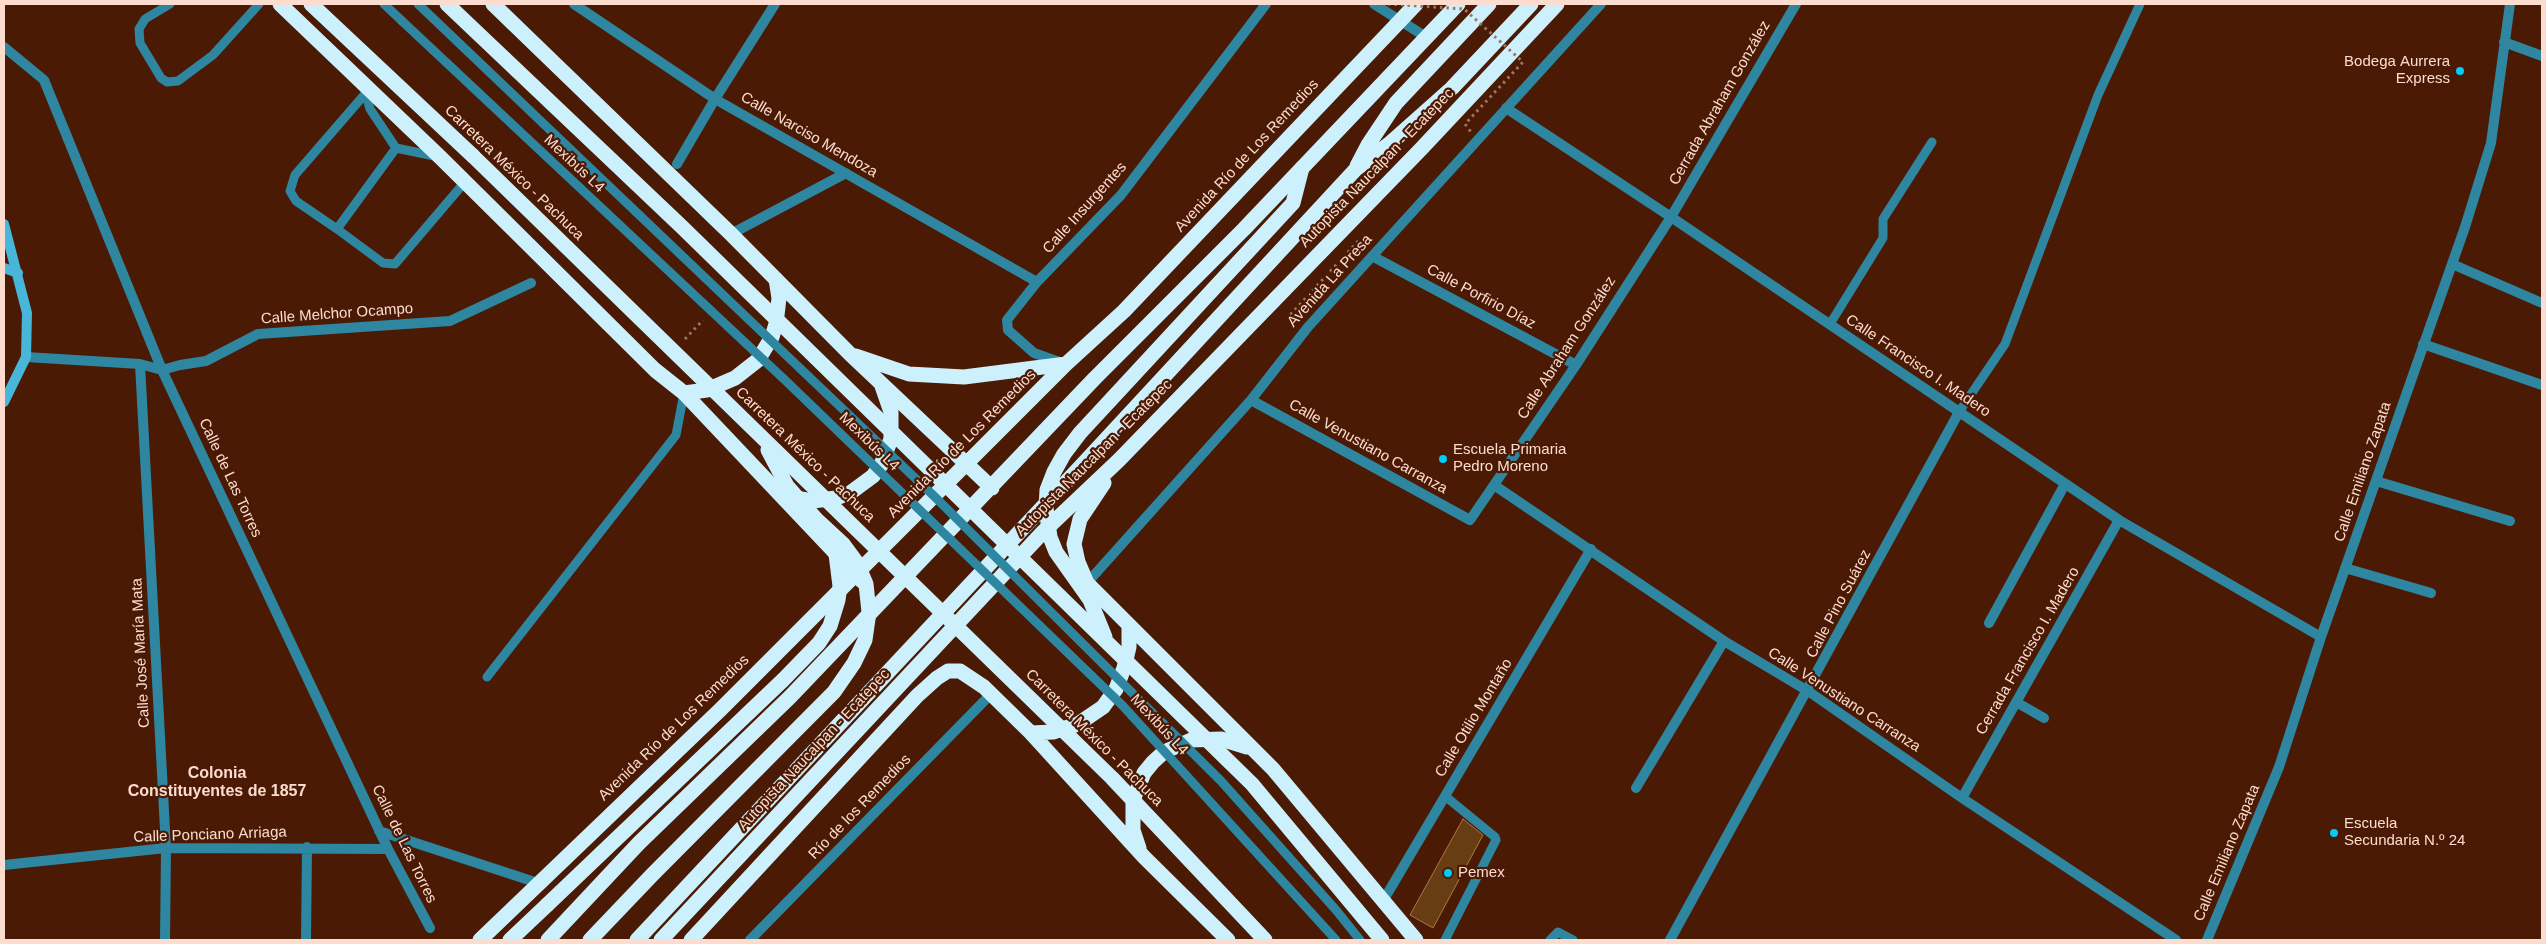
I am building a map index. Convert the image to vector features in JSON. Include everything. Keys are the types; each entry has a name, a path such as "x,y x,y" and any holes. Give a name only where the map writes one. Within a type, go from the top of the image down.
{"highway":[{"path":"280,4 364,88 441,158 464,183 655,370 684,394 881,601"},
{"name":"Carretera México - Pachuca","path":"311,4 473,156 1112,778 1265,940"},
{"path":"447,4 682,228 1252,784 1382,940"},
{"path":"493,4 731,234 850,354 992,488"},
{"name":"Avenida Río de Los Remedios","path":"480,940 720,710 1066,364 1124,311 1416,4"},
{"path":"548,940 639,843 790,697 992,488 1095,378 1244,229 1458,4"},
{"name":"Autopista Naucalpan - Ecatepec","path":"1356,169 1368,145 1396,103 1488,4"},
{"name":"Autopista Naucalpan - Ecatepec","path":"637,940 1084,464 1356,169 1389,144 1452,88 1531,4"},
{"name":"Autopista Naucalpan - Ecatepec","path":"661,940 1043,532 1120,460 1421,149 1557,4"},
{"path":"1107,643 1090,600 1056,552 1050,537 1046,508 1047,490 1054,472 1064,454 1080,433 1293,203 1302,168"},
{"path":"684,394 707,390 734,378 758,360 772,337 776,324 779,298 776,279"},
{"path":"850,354 909,374 955,376 1011,372 1066,364"},
{"path":"783,497 814,501 836,498 850,493 873,476 887,453 892,426 890,405 881,383"},
{"path":"590,940 834,692 854,663 865,640 869,612 866,584 857,563 843,544 816,519 787,486 761,437"},
{"path":"1120,460 1080,519 1074,544 1078,562 1087,583 1273,769 1416,940"},
{"path":"510,940 783,680 819,643 830,626 840,586 838,565 832,543 816,519"},
{"path":"1031,733 1053,732 1078,724 1103,708 1116,689 1124,668 1129,647 1129,625"},
{"path":"691,940 937,678 948,671 960,671 991,694 1031,733 1144,856 1228,940"},
{"path":"1144,856 1133,830 1133,800 1140,780 1153,762 1164,752 1191,740 1221,739 1250,748"}],"street":[{"name":"Calle Narciso Mendoza","path":"574,4 714,99 1037,282"},
{"path":"677,164 714,99 775,4"},
{"name":"Calle Insurgentes","path":"1066,364 1034,353 1008,330 1007,320 1037,282 1121,195 1266,4"},
{"path":"1374,4 1426,38"},
{"name":"Avenida La Presa","path":"1087,583 1251,400 1308,327 1601,4"},
{"name":"Cerrada Abraham González","path":"1671,217 1796,4"},
{"name":"Calle Emiliano Zapata","path":"2207,940 2279,767 2321,637 2452,264 2491,143 2510,4"},
{"path":"2504,42 2542,56"},
{"name":"Calle de Las Torres","path":"4,47 44,80 162,370 388,849 430,928"},
{"name":"Calle Francisco I. Madero","path":"1506,108 2120,520 2321,637"},
{"path":"731,234 846,173"},
{"name":"Calle Abraham González","path":"1470,520 1576,365 1671,217"},
{"path":"4,224 18,274 26,313 26,357 4,402"},
{"name":"Calle Porfirio Díaz","path":"1372,256 1576,365"},
{"path":"2452,264 2542,304"},
{"path":"4,268 18,274"},
{"name":"Calle Melchor Ocampo","path":"162,370 180,364 206,361 258,334 450,320 531,283"},
{"path":"2424,344 2542,384"},
{"path":"26,357 140,364 162,370"},
{"name":"Calle José María Mata","path":"140,364 166,848 165,940"},
{"name":"Calle Venustiano Carranza","path":"1251,400 1470,520"},
{"name":"Calle Pino Suárez","path":"1670,940 1808,691 1959,412"},
{"path":"2376,481 2510,522"},
{"path":"1989,623 2065,484"},
{"name":"Calle Venustiano Carranza","path":"1494,486 1724,641 1808,691 1962,798 2176,940"},
{"name":"Cerrada Francisco I. Madero","path":"1962,798 2120,520"},
{"name":"Calle Otilio Montaño","path":"1383,901 1590,549"},
{"path":"2345,568 2431,593"},
{"path":"1636,788 1724,641"},
{"name":"Río de los Remedios","path":"750,940 991,694"},
{"path":"2016,702 2044,718"},
{"path":"380,831 538,883"},
{"path":"306,847 306,940"},
{"name":"Calle Ponciano Arriaga","path":"4,865 166,848 306,847 388,849"}],"lane":[{"path":"170,4 144,19 139,29 140,43 161,78 167,82 178,82 212,55 259,4"},
{"name":"Mexibús L4","path":"384,4 786,381 1123,706 1336,940"},
{"name":"Mexibús L4","path":"418,4 936,498 1207,767 1336,910 1360,940"},
{"path":"1959,412 2005,344 2098,95 2140,4"},
{"path":"364,88 374,116 396,148 441,158"},
{"path":"364,88 295,175 290,191 296,201 337,228 383,263 395,264 464,183"},
{"path":"1830,324 1883,238 1883,219 1932,142"},
{"path":"337,228 396,148"},
{"path":"487,677 676,435 684,394"},
{"path":"1445,796 1495,837 1496,840 1445,940"},
{"path":"1550,940 1558,932 1573,940"}],"path":[{"path":"1388,4 1464,9 1523,62 1458,131"},
{"path":"1465,124 1471,132"},
{"path":"1308,327 1291,314 1365,234"}],"building":[{"name":"Pemex","path":"1463,819 1483,835 1433,928 1410,915"}],"place":[{"name":"Bodega Aurrera Express","path":"2460,71"},
{"name":"Escuela Primaria Pedro Moreno","path":"1443,459"},
{"name":"Escuela Secundaria N.º 24","path":"2334,833"},
{"name":"Pemex","path":"1448,873"}],"district":[{"name":"Colonia Constituyentes de 1857","path":"217,783"}]}
